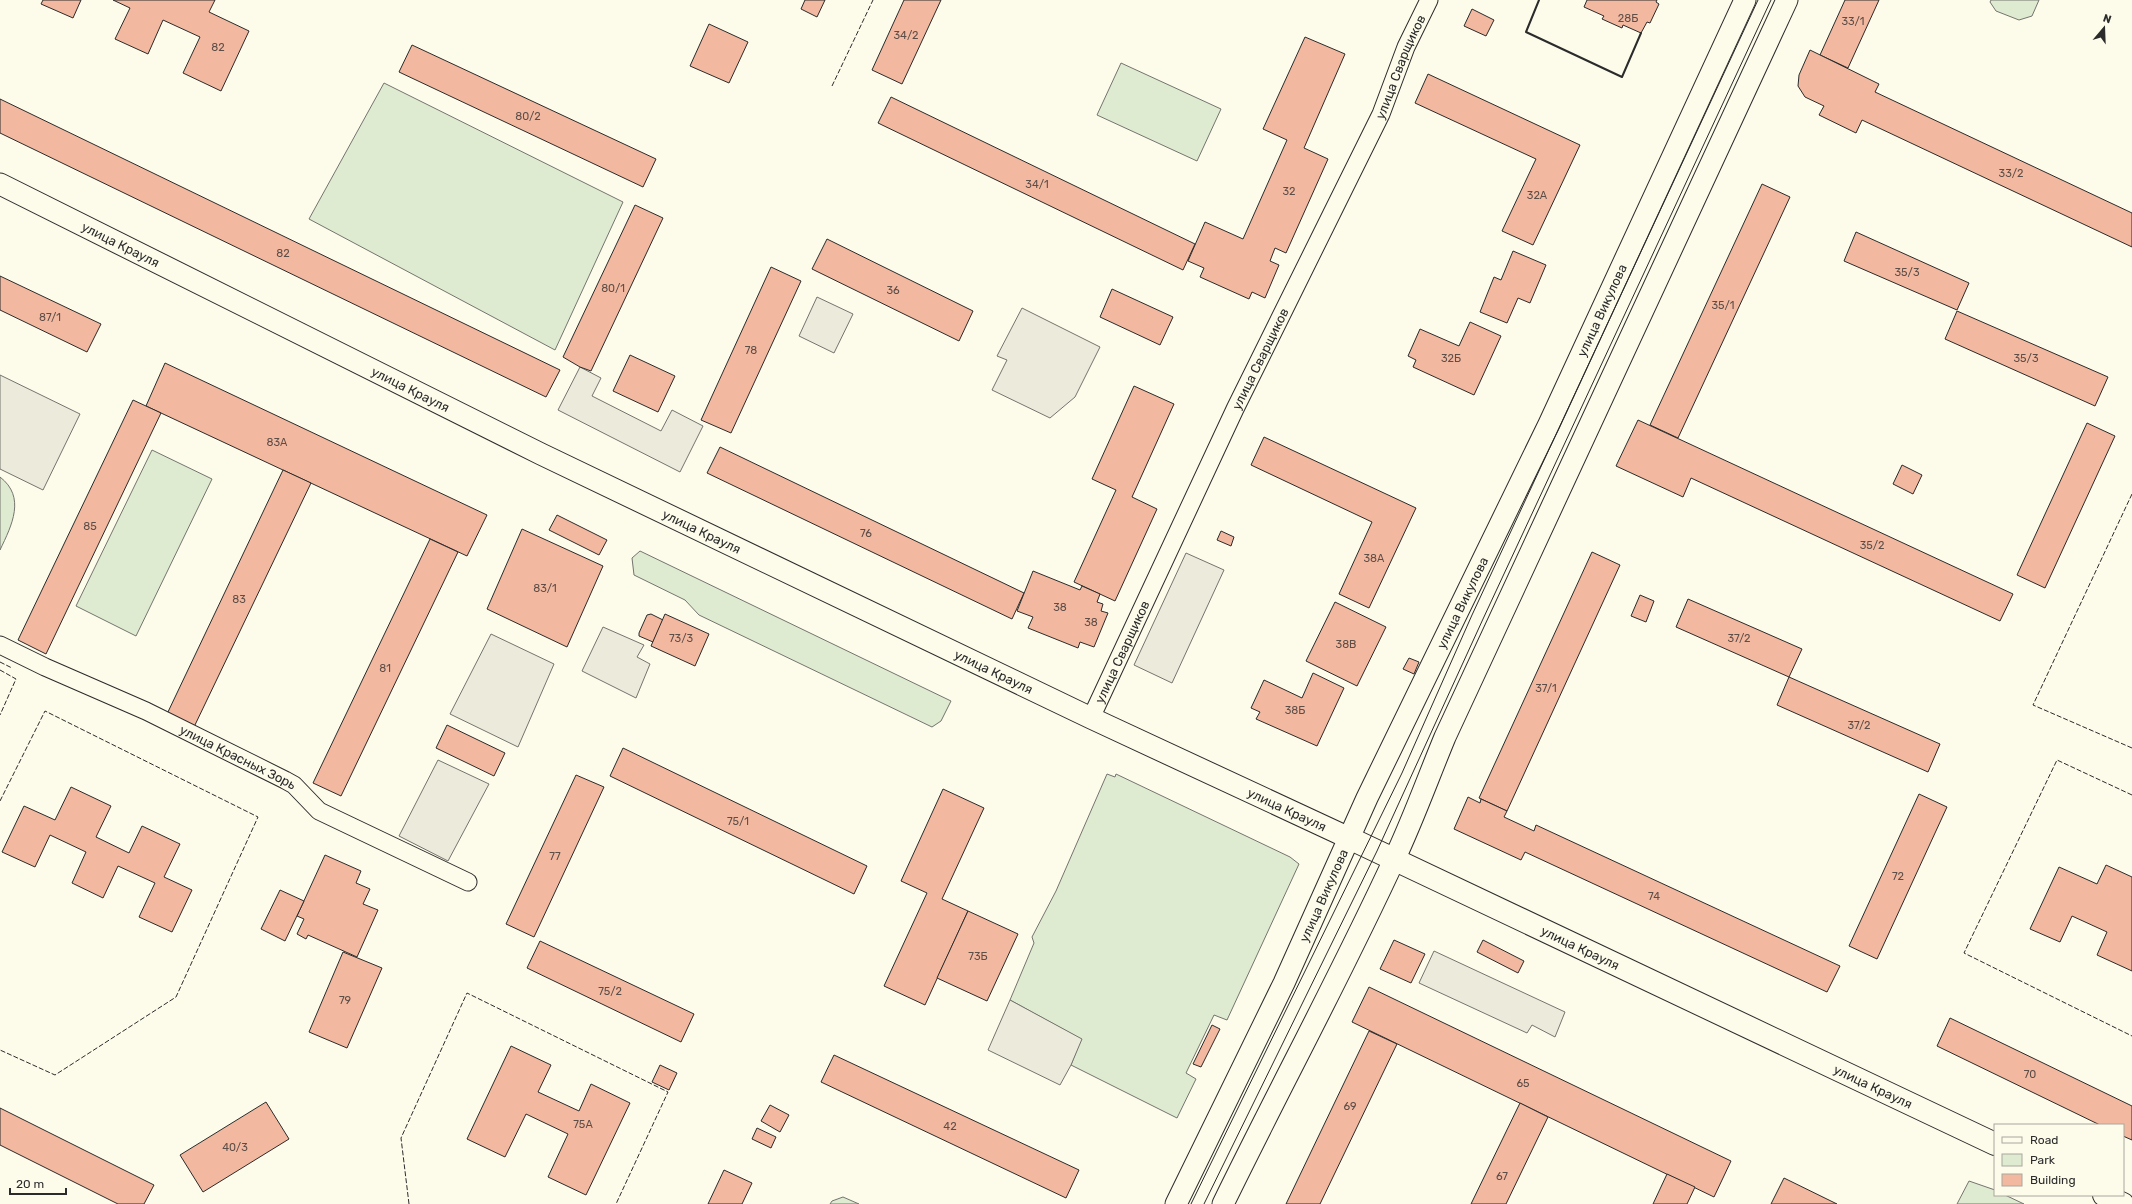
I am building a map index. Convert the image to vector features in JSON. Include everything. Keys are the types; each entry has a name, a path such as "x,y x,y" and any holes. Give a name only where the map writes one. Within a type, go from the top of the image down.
{"main road":[{"name":"улица Крауля","path":"1350,838 1994,1144"},
{"path":"2106,1196 2123,1204"}],"street":[{"name":"улица Сварщиков","path":"1091,718 1235,409 1378,120 1406,47 1429,0"},
{"name":"улица Викулова","path":"1176,1204 1284,983 1350,838 1550,424 1745,0"},
{"path":"1223,1204 1284,1080 1326,1003 1395,859 1445,737 1787,0"},
{"name":"улица Крауля","path":"0,184 541,454 1091,718 1350,838"},
{"name":"улица Красных Зорь","path":"0,644 45,667 146,711 285,780 294,785 320,811 468,882"}],"green space":[{"path":"1991,0 2039,0 2032,16 2019,20 1996,11 1990,2"},
{"path":"1121,63 1221,109 1197,161 1097,115"},
{"path":"384,83 623,202 555,350 309,219"},
{"path":"152,450 212,479 136,636 76,606"},
{"path":"0,477 13,493 15,502 9,531 0,550"},
{"path":"640,551 951,701 941,721 932,727 699,615 685,600 634,575 632,558"},
{"path":"1107,774 1115,777 1116,774 1290,857 1299,864 1227,1020 1214,1015 1186,1073 1196,1079 1177,1118 1071,1065 1081,1039 1010,1000 1034,943 1032,937 1056,891"},
{"path":"1969,1181 1994,1190 1994,1196 2007,1196 2024,1204 1957,1204"},
{"path":"843,1197 859,1204 830,1204 832,1201"}],"shaded area":[{"path":"817,297 853,314 834,353 799,336"},
{"path":"1022,308 1100,347 1075,397 1050,418 992,390 1007,360 997,356"},
{"path":"580,367 601,378 592,396 661,431 672,410 703,426 680,472 558,410"},
{"path":"0,375 80,414 43,490 0,469"},
{"path":"1186,553 1224,570 1172,683 1134,665"},
{"path":"603,627 644,645 637,657 650,664 636,698 582,671"},
{"path":"491,634 554,664 518,747 450,714"},
{"path":"438,760 489,784 448,861 399,836"},
{"path":"1434,951 1565,1012 1555,1037 1532,1025 1527,1033 1419,983"},
{"path":"1010,1000 1082,1039 1071,1065 1060,1085 988,1050"}],"building":[{"path":"43,0 81,0 73,18 41,4"},
{"path":"113,0 215,0 209,12 249,31 221,91 183,73 200,37 163,20 148,54 115,39 130,8"},
{"path":"805,0 825,0 817,17 801,9"},
{"path":"904,0 941,0 902,84 872,70"},
{"path":"1587,0 1657,0 1656,2 1659,4 1650,23 1647,22 1641,33 1623,25 1622,28 1602,19 1604,16 1584,7"},
{"path":"1845,0 1879,0 1848,68 1820,55"},
{"path":"1472,9 1494,20 1486,36 1464,26"},
{"path":"709,24 748,42 729,83 690,66"},
{"path":"1305,37 1345,54 1304,148 1328,159 1286,253 1275,248 1270,261 1279,265 1265,298 1252,292 1249,299 1200,277 1204,268 1188,261 1205,222 1243,239 1287,140 1263,129"},
{"path":"412,45 656,159 643,187 399,72"},
{"path":"1810,50 1879,84 1875,92 2132,213 2132,247 1862,120 1856,133 1819,115 1824,106 1805,97 1798,86 1799,75"},
{"path":"1428,74 1580,145 1533,245 1502,231 1536,159 1415,103"},
{"path":"891,97 1195,244 1183,270 878,123"},
{"path":"0,99 560,370 546,397 0,133"},
{"path":"1762,184 1790,197 1678,438 1650,425"},
{"path":"635,205 663,218 591,371 580,367 563,357"},
{"path":"1856,232 1969,283 1957,310 1844,261"},
{"path":"827,239 973,311 959,341 812,269"},
{"path":"1513,251 1546,265 1530,303 1518,298 1507,323 1480,312 1494,277 1501,280"},
{"path":"771,267 801,281 731,433 701,420"},
{"path":"0,276 101,324 87,352 0,310"},
{"path":"1112,289 1173,317 1160,345 1100,317"},
{"path":"1957,311 2108,377 2095,406 1945,339"},
{"path":"1470,322 1501,336 1474,395 1413,367 1416,360 1408,356 1420,329 1459,346"},
{"path":"630,355 675,376 658,412 613,391"},
{"path":"165,363 487,515 467,556 146,406"},
{"path":"1134,386 1174,404 1132,497 1157,509 1115,601 1074,582 1116,490 1092,479"},
{"path":"133,400 161,413 46,654 18,640"},
{"path":"1638,420 2013,594 2000,621 1691,478 1683,497 1616,466"},
{"path":"2087,423 2115,436 2045,588 2017,575"},
{"path":"1264,437 1416,508 1369,608 1339,594 1372,522 1251,465"},
{"path":"720,447 1024,593 1012,619 707,473"},
{"path":"1902,465 1922,475 1913,494 1893,484"},
{"path":"283,470 311,483 194,727 167,714"},
{"path":"557,515 607,540 599,555 549,530"},
{"path":"522,529 603,566 567,647 487,609"},
{"path":"1221,531 1234,537 1231,546 1217,540"},
{"path":"430,539 458,552 341,796 313,783"},
{"path":"1592,552 1620,565 1507,811 1479,798"},
{"path":"1033,571 1080,590 1082,586 1100,594 1097,602 1103,604 1101,611 1108,613 1094,647 1080,642 1078,648 1028,628 1033,617 1017,611"},
{"path":"1640,595 1654,601 1646,622 1631,616"},
{"path":"1688,599 1802,649 1789,677 1676,627"},
{"path":"1335,602 1386,627 1357,686 1306,661"},
{"path":"651,614 663,620 653,642 639,636 647,615"},
{"path":"665,614 709,634 695,666 651,646"},
{"path":"1409,658 1419,662 1414,674 1403,669"},
{"path":"1313,673 1344,688 1317,746 1256,719 1260,712 1251,708 1264,680 1302,698"},
{"path":"1789,677 1940,744 1928,772 1777,705"},
{"path":"447,725 505,753 494,776 436,748"},
{"path":"623,748 867,866 854,894 610,776"},
{"path":"576,775 604,787 534,937 506,924"},
{"path":"71,787 111,806 96,837 129,853 142,826 180,844 164,877 192,890 172,932 139,917 155,883 118,866 103,898 72,883 86,852 50,835 35,867 2,852 24,806 55,820"},
{"path":"943,789 984,808 942,899 968,911 925,1005 884,986 927,893 901,881"},
{"path":"1919,794 1947,807 1877,959 1849,946"},
{"path":"1468,797 1480,803 1481,799 1507,811 1504,817 1534,831 1536,825 1840,966 1827,992 1525,852 1521,860 1454,829"},
{"path":"325,855 361,871 356,883 370,889 363,904 378,910 357,957 308,935 306,939 297,934 304,919 297,916"},
{"path":"2106,865 2132,877 2132,971 2097,955 2107,932 2072,916 2060,942 2030,929 2059,867 2097,884"},
{"path":"280,890 304,901 285,941 261,929"},
{"path":"968,911 1018,934 987,1001 937,978"},
{"path":"1394,940 1425,954 1411,983 1380,969"},
{"path":"1483,940 1524,961 1518,973 1477,952"},
{"path":"540,941 694,1014 681,1042 527,968"},
{"path":"343,952 382,968 347,1048 309,1032"},
{"path":"1369,987 1731,1161 1714,1197 1352,1022"},
{"path":"1950,1018 2132,1106 2132,1140 2124,1136 2124,1124 2098,1124 1937,1046"},
{"path":"1212,1025 1220,1029 1201,1067 1193,1064"},
{"path":"1369,1031 1397,1044 1320,1204 1286,1204"},
{"path":"511,1046 551,1065 538,1092 579,1111 591,1084 630,1103 586,1195 548,1177 568,1134 526,1114 505,1157 467,1139"},
{"path":"834,1055 1079,1170 1066,1198 821,1082"},
{"path":"660,1065 677,1073 669,1090 652,1082"},
{"path":"266,1102 289,1139 203,1192 180,1155"},
{"path":"1520,1103 1548,1117 1506,1204 1471,1204"},
{"path":"770,1105 789,1115 780,1132 761,1121"},
{"path":"0,1108 154,1185 144,1204 118,1204 0,1145"},
{"path":"757,1128 776,1137 771,1148 752,1139"},
{"path":"724,1170 752,1183 742,1204 708,1204"},
{"path":"1667,1174 1695,1187 1687,1204 1653,1204"},
{"path":"1784,1178 1837,1204 1771,1204"}],"tram line":[{"path":"1191,1204 1402,773 1472,615 1758,0"},
{"path":"1204,1204 1377,851 1483,619 1771,0"}],"fence":[{"path":"832,86 873,0"},
{"path":"2132,494 2033,705 2132,748"},
{"path":"0,662 12,668"},
{"path":"0,670 16,679 0,715"},
{"path":"0,801 45,711 258,817 176,997 55,1075 0,1050"},
{"path":"2132,795 2057,760 1964,953 2132,1036"},
{"path":"409,1204 401,1138 467,993 668,1092 616,1204"}],"wall":[{"path":"1539,0 1526,32 1622,77 1641,33"}]}
